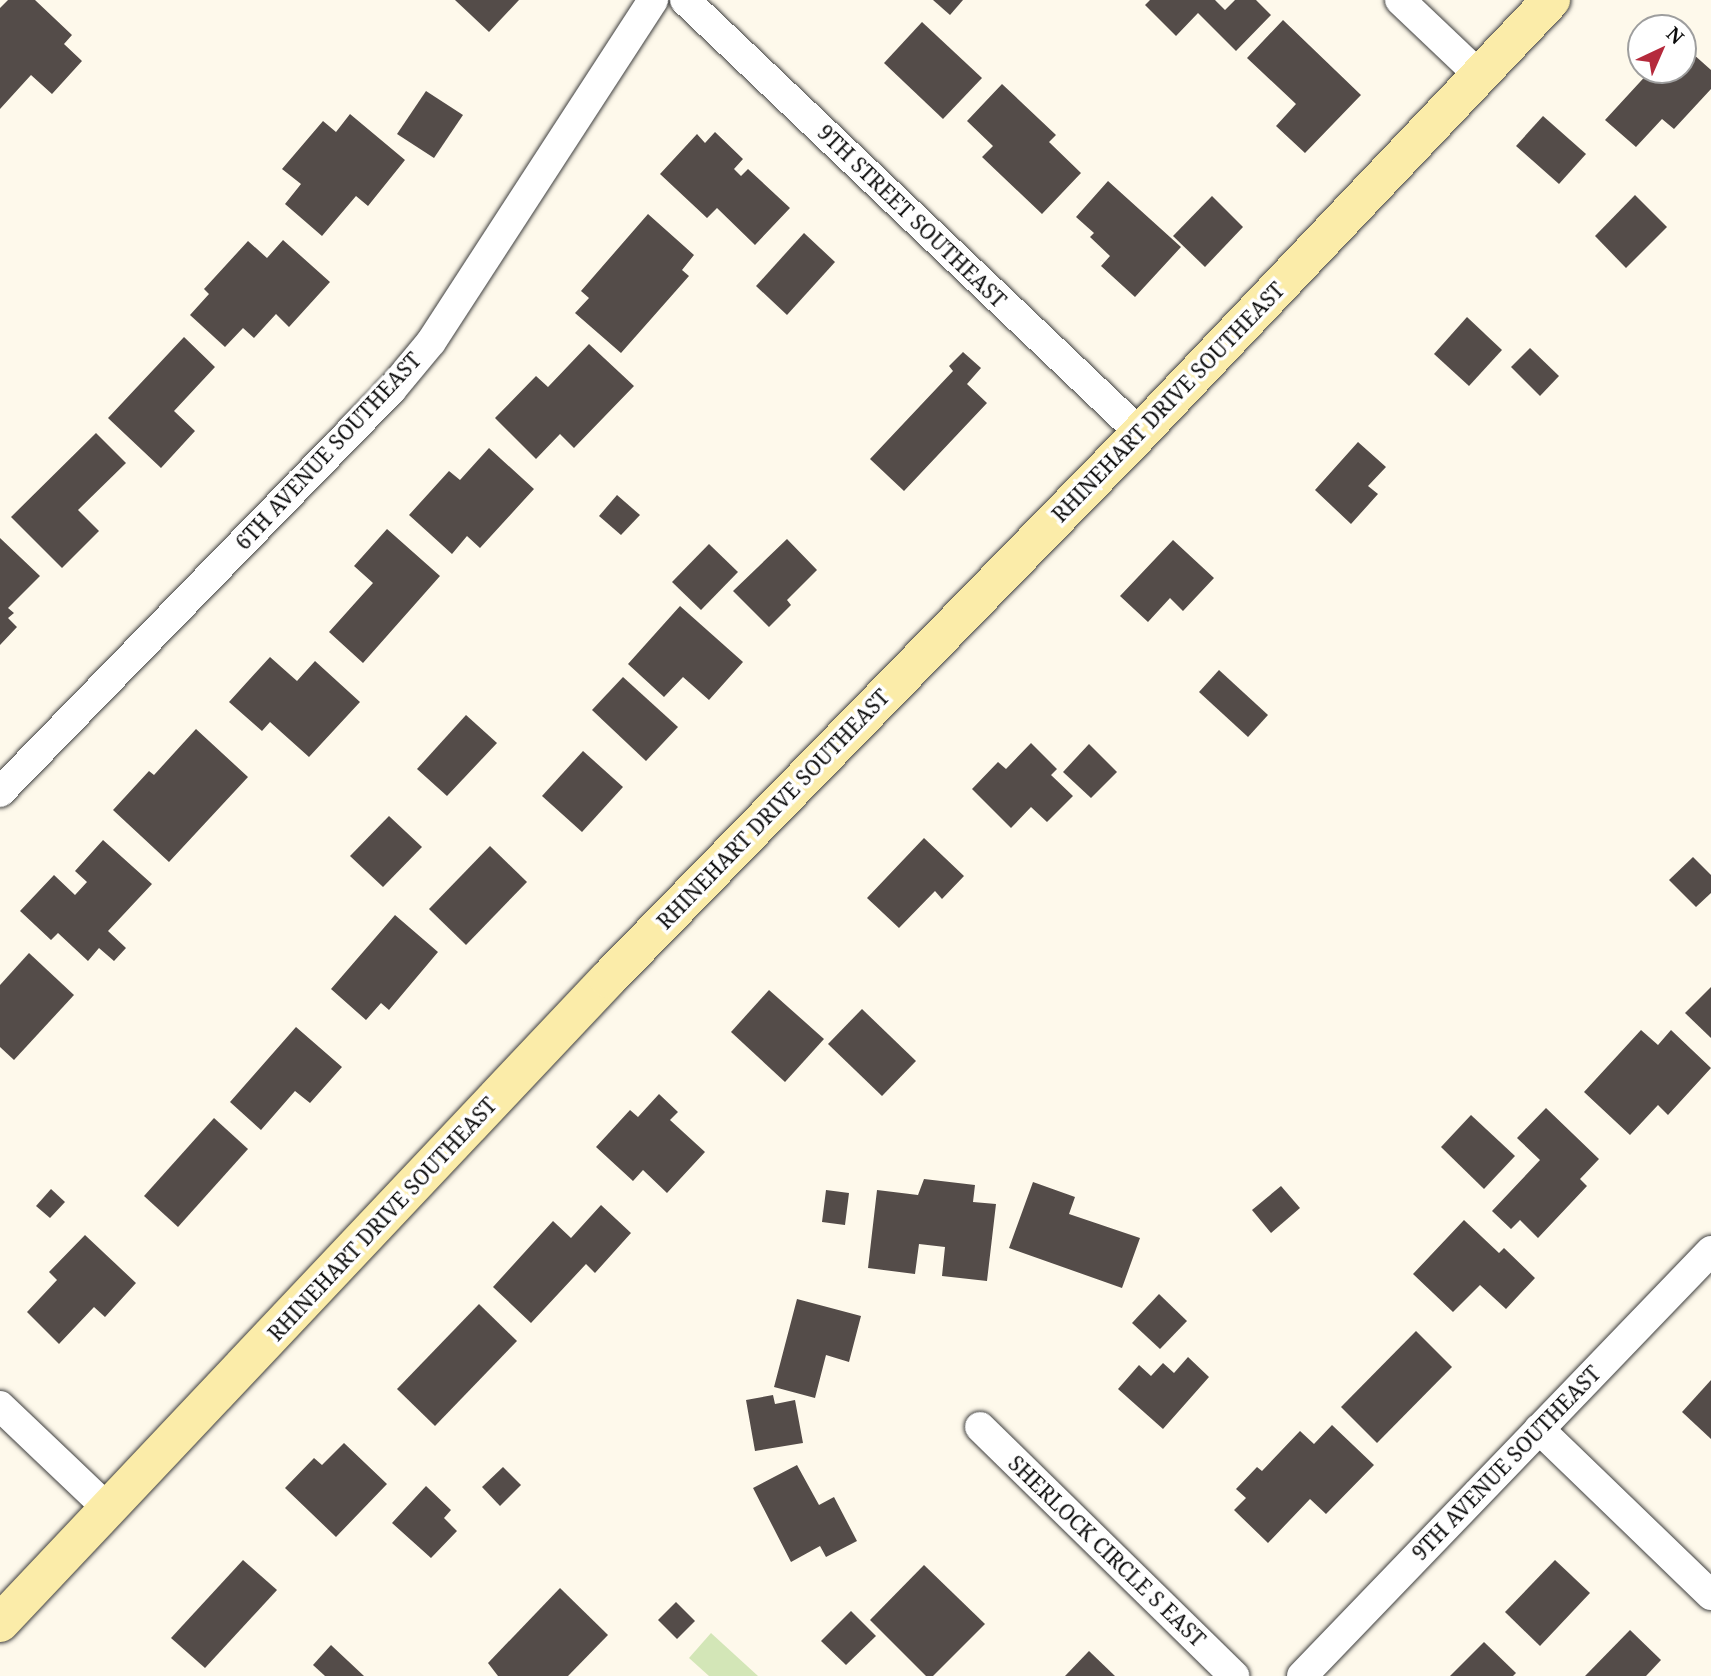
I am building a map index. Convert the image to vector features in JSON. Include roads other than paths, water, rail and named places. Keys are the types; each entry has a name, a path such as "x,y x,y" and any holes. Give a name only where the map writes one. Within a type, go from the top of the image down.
{"street":[{"name":"6TH AVENUE SOUTHEAST","path":"0,792 393,389 431,342 653,0"},
{"name":"9TH STREET SOUTHEAST","path":"685,0 1140,433"},
{"path":"1400,0 1480,76"},
{"name":"RHINEHART DRIVE SOUTHEAST","path":"0,1623 608,979 1140,433 1552,0"},
{"name":"9TH AVENUE SOUTHEAST","path":"1302,1676 1711,1251"},
{"path":"0,1406 108,1510"},
{"name":"SHERLOCK CIRCLE S EAST","path":"980,1427 1234,1676"},
{"path":"1539,1429 1711,1595"}]}
